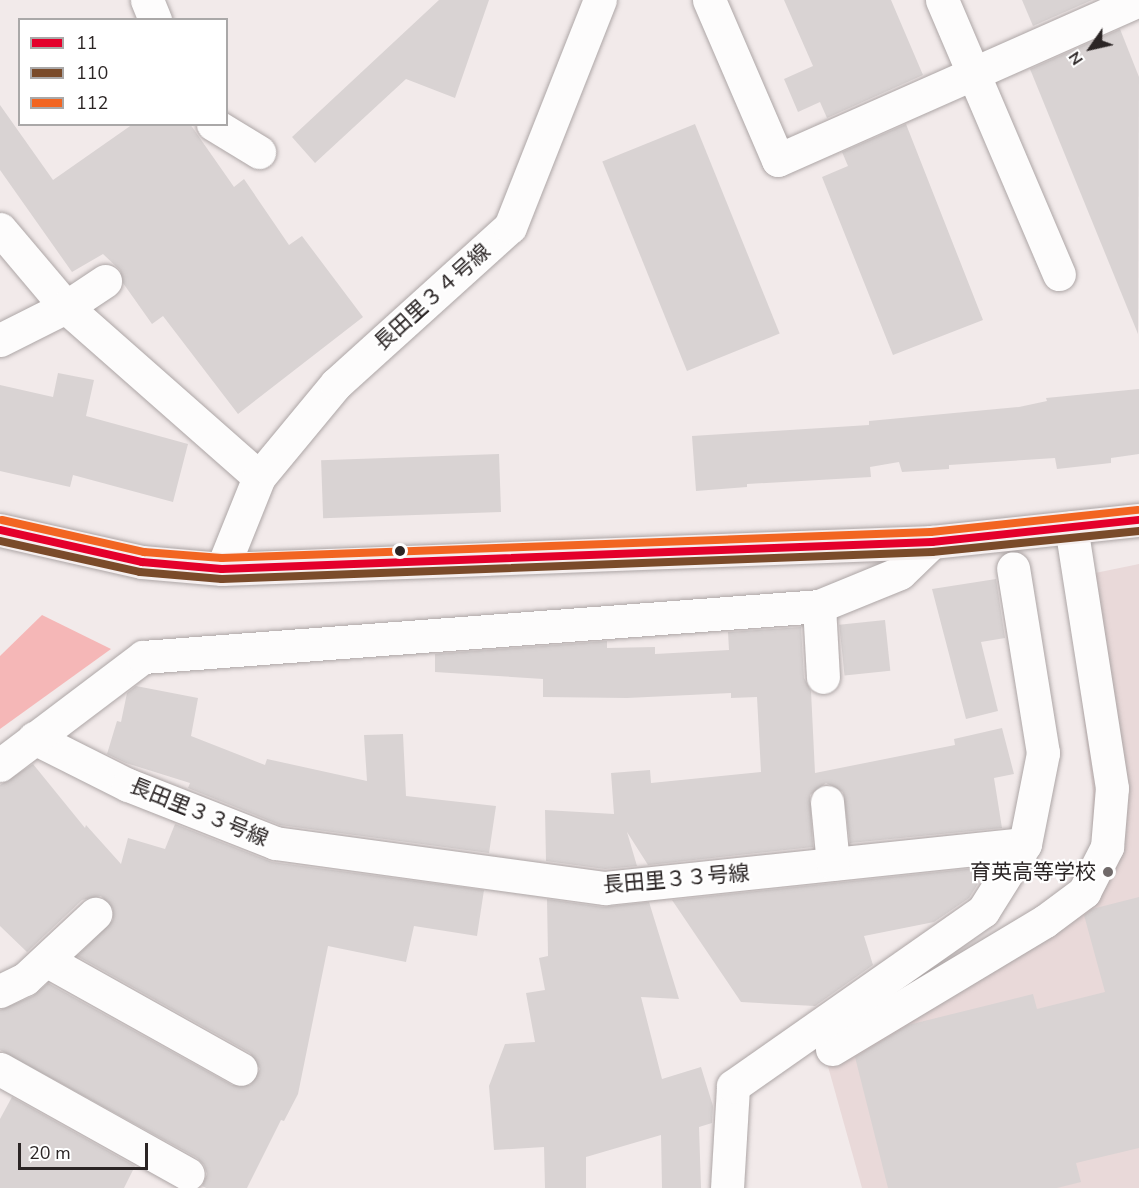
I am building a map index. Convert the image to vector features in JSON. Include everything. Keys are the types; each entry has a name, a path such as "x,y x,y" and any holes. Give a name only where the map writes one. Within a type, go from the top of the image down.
{"main road":[{"path":"0,530 142,562 222,569 932,542 1139,520"}],"street":[{"path":"147,0 154,18"},
{"name":"長田里３４号線","path":"222,569 259,477 336,384 510,227 600,0"},
{"path":"709,0 778,160 1139,0"},
{"path":"942,0 1059,274"},
{"path":"216,126 259,152"},
{"path":"0,229 66,307 259,477"},
{"path":"0,340 66,307 105,281"},
{"path":"832,1049 1045,921 1084,892 1107,847 1112,788 1071,527"},
{"path":"0,765 143,657 819,606 900,573 932,542"},
{"path":"727,1188 734,1086 983,911 1025,844 1043,753 1013,568"},
{"path":"819,606 823,677"},
{"name":"長田里３３号線","path":"34,738 128,785 275,843 605,888 1025,844"},
{"path":"827,802 833,864"},
{"path":"0,991 25,979 95,914"},
{"path":"46,960 241,1069"},
{"path":"0,1069 188,1174"}],"shaded area":[{"name":"育英高等学校","path":"1139,564 1139,1188 862,1188 822,1045 1063,894 1091,850 1093,792 1066,579"},
{"path":"42,615 111,649 0,729 0,656"}],"building":[{"path":"439,0 489,0 455,98 406,79 315,163 292,137"},
{"path":"784,0 891,0 923,75 827,118 820,102 798,112 784,79 813,66"},
{"path":"1022,0 1092,0 1033,26"},
{"path":"1120,29 1139,77 1138,334 1030,69"},
{"path":"0,105 53,180 130,126 191,126 234,187 244,179 289,245 302,236 363,317 238,414 163,316 152,324 123,283 120,270 103,254 72,272 0,170"},
{"path":"695,124 780,334 687,371 602,161"},
{"path":"906,124 983,320 893,355 822,177 848,166 842,152"},
{"path":"58,373 94,380 86,416 188,444 173,502 73,475 70,487 0,471 0,385 53,397"},
{"path":"1139,389 1139,454 1111,458 1111,463 1057,469 1055,458 949,465 949,469 902,472 899,462 870,467 871,477 747,484 747,487 696,491 692,436 869,425 869,421 1019,407 1047,401 1046,398"},
{"path":"499,454 501,512 323,518 321,460"},
{"path":"996,579 1005,638 981,642 998,711 966,719 932,589"},
{"path":"885,620 890,671 845,676 839,625"},
{"path":"801,627 804,678 811,691 815,773 955,745 954,739 1002,728 1014,774 994,778 1002,828 850,843 843,792 826,783 810,795 813,847 648,865 627,832 637,866 605,869 546,861 545,810 614,814 611,773 650,770 651,783 761,772 757,697 731,698 731,693 627,698 543,697 543,679 435,672 435,654 607,641 607,648 655,647 655,654 729,650 728,632"},
{"path":"136,686 198,698 191,736 265,765 267,759 367,781 364,735 403,734 406,796 496,806 489,853 280,825 188,788 190,783 126,763 107,754 117,721 121,722 127,693"},
{"path":"33,764 85,828 86,825 121,864 128,838 165,849 175,824 272,862 484,890 477,936 414,926 406,962 328,946 298,1094 284,1121 281,1120 247,1188 206,1188 202,1186 207,1174 204,1165 197,1158 0,1050 0,1010 33,996 48,983 232,1085 250,1085 260,1069 250,1053 77,956 113,920 113,909 101,896 82,900 27,952 0,926 0,785"},
{"path":"976,868 979,882 969,898 934,922 864,936 873,965 815,1006 741,1002 672,900"},
{"path":"1139,897 1139,1148 1076,1163 1081,1182 1057,1188 888,1188 855,1057 908,1025 1033,994 1037,1009 1105,992 1084,915 1092,909"},
{"path":"547,899 603,907 649,902 679,999 641,997 662,1079 701,1067 713,1106 712,1123 699,1127 701,1188 662,1188 661,1135 586,1157 586,1188 545,1188 544,1147 494,1150 489,1086 505,1044 535,1042 526,993 545,990 539,958 548,956"},
{"path":"12,1097 135,1166 124,1188 0,1188 0,1119"}],"transit line":[{"name":"112","path":"2,520 144,552 222,558 931,532 1138,510"},
{"name":"11","path":"0,530 142,562 222,569 932,542 1139,520"},
{"name":"110","path":"0,541 140,572 222,579 932,552 1139,531"}],"place":[{"name":"育英高等学校","path":"1108,872"}]}
